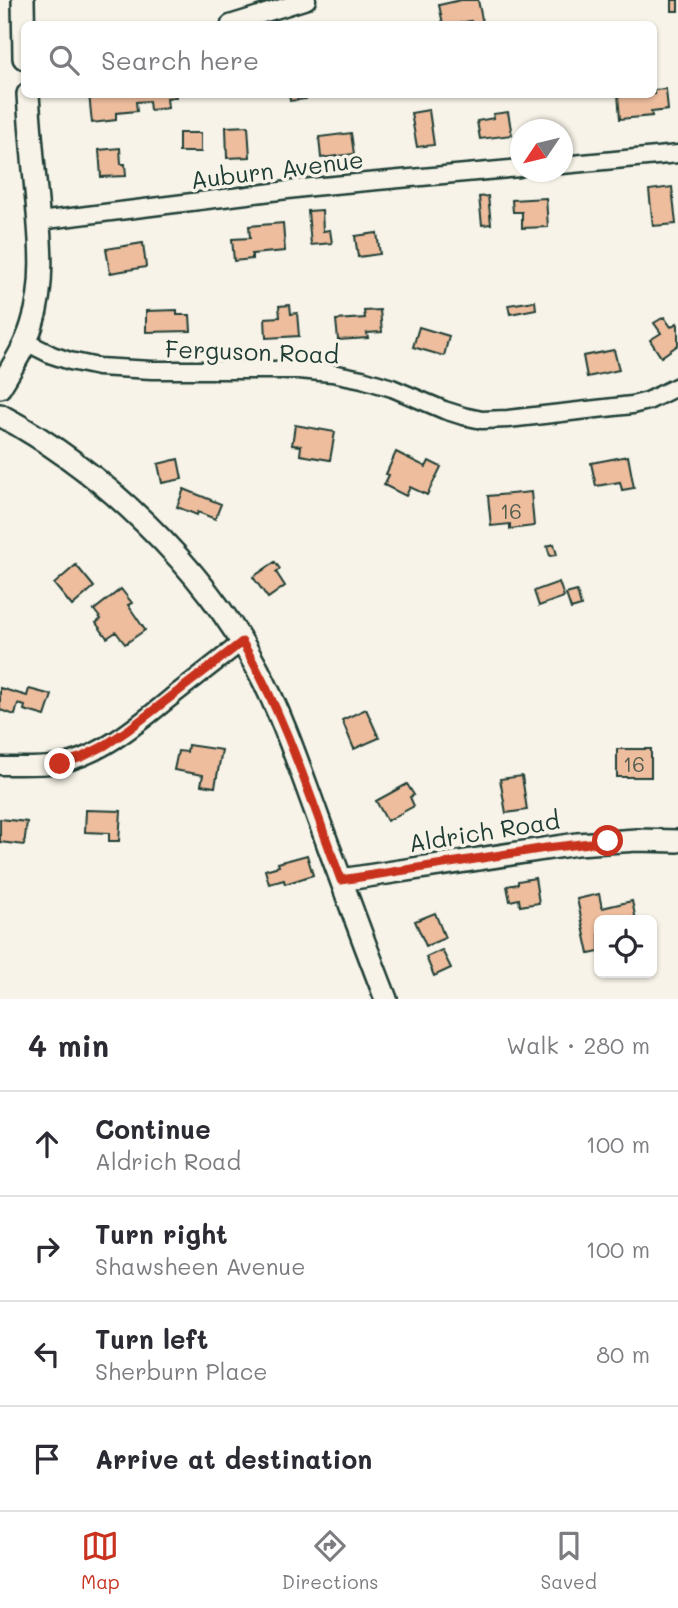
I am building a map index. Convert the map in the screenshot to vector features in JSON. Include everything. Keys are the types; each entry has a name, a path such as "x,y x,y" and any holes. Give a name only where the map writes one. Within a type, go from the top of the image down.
{"main road":[{"path":"23,0 23,21"},
{"path":"0,387 26,342 38,298 38,221 28,98"},
{"path":"0,415 70,459 139,517 186,567 242,642 283,725 386,999"},
{"name":"Aldrich Road","path":"341,880 577,844 637,840 678,841"}],"street":[{"path":"240,21 307,0"},
{"path":"573,164 678,154"},
{"name":"Auburn Avenue","path":"38,221 312,187 510,170"},
{"name":"Ferguson Road","path":"26,342 61,358 98,367 152,370 298,370 332,373 392,388 444,410 482,420 632,405 648,401 678,386"},
{"path":"0,766 60,764 104,746 153,712 242,642"}],"building":[{"path":"461,0 478,0 482,21 442,21 439,5"},
{"path":"672,0 678,0 678,11 672,11"},
{"path":"666,89 668,110 651,112 652,116 620,119 618,98 657,98 657,90"},
{"path":"89,98 167,98 168,108 150,110 149,101 136,102 137,111 116,113 116,120 92,123"},
{"path":"290,98 306,99 290,101"},
{"path":"429,110 434,145 417,147 411,113"},
{"path":"508,112 510,135 480,139 477,121 494,118 493,114"},
{"path":"248,126 250,157 227,158 226,127"},
{"path":"179,133 201,133 201,152 179,152"},
{"path":"351,133 354,154 321,158 319,137"},
{"path":"120,148 121,164 125,164 126,176 101,177 99,150"},
{"path":"672,187 676,224 653,226 649,190"},
{"path":"488,196 491,224 482,225 479,197"},
{"path":"546,198 548,227 522,228 522,212 513,212 512,200"},
{"path":"322,210 323,231 330,230 332,243 311,245 308,211"},
{"path":"283,223 285,251 252,254 252,259 234,261 232,239 250,238 249,226"},
{"path":"377,233 380,254 358,257 355,236"},
{"path":"143,243 146,267 110,273 106,249"},
{"path":"535,301 536,309 510,314 508,305"},
{"path":"290,305 291,314 297,313 299,336 266,338 265,318 280,317 279,306"},
{"path":"177,310 177,315 190,315 191,331 146,332 146,311"},
{"path":"380,310 382,332 367,333 368,338 338,340 336,320 365,318 364,311"},
{"path":"664,317 671,327 677,323 678,325 678,345 661,357 650,340 661,333 654,323"},
{"path":"419,327 449,336 444,356 413,347"},
{"path":"614,350 619,370 587,377 583,356"},
{"path":"295,425 335,432 330,460 300,455 301,446 292,445"},
{"path":"396,452 426,467 429,461 441,467 427,495 410,487 406,496 384,485"},
{"path":"628,456 634,488 622,490 620,482 596,486 591,463"},
{"path":"178,459 182,479 162,483 158,464"},
{"path":"184,489 221,504 215,519 177,507"},
{"path":"531,492 534,526 510,529 510,524 491,526 488,496"},
{"path":"554,544 557,555 550,556 547,546"},
{"path":"275,562 280,569 276,572 285,586 268,598 253,577"},
{"path":"76,565 94,587 72,606 54,584"},
{"path":"559,582 564,597 539,606 534,591"},
{"path":"121,589 132,603 128,605 145,630 125,644 116,632 107,638 96,623 101,619 94,610"},
{"path":"577,591 581,606 571,609 566,594"},
{"path":"0,688 27,696 29,689 52,695 45,716 24,710 25,706 18,704 15,715 0,710"},
{"path":"366,709 379,738 354,749 342,720"},
{"path":"188,745 222,750 215,787 201,785 203,775 174,770 178,751 187,752"},
{"path":"617,749 651,749 651,777 617,777"},
{"path":"522,776 527,810 506,813 500,779"},
{"path":"407,784 414,795 410,797 414,806 387,821 376,801"},
{"path":"86,810 121,811 119,841 109,841 109,833 85,832"},
{"path":"0,819 27,822 24,845 0,842"},
{"path":"307,855 313,875 285,884 284,880 269,884 265,870 279,866 278,863"},
{"path":"535,878 539,903 520,906 519,899 510,901 507,886"},
{"path":"599,894 602,908 632,901 635,915 594,915 594,953 589,954 577,899"},
{"path":"435,913 445,938 426,946 415,921"},
{"path":"442,950 451,968 434,976 426,957"}],"route":[{"path":"60,764 104,746 128,730 242,642 283,725 341,880 608,841"}]}
